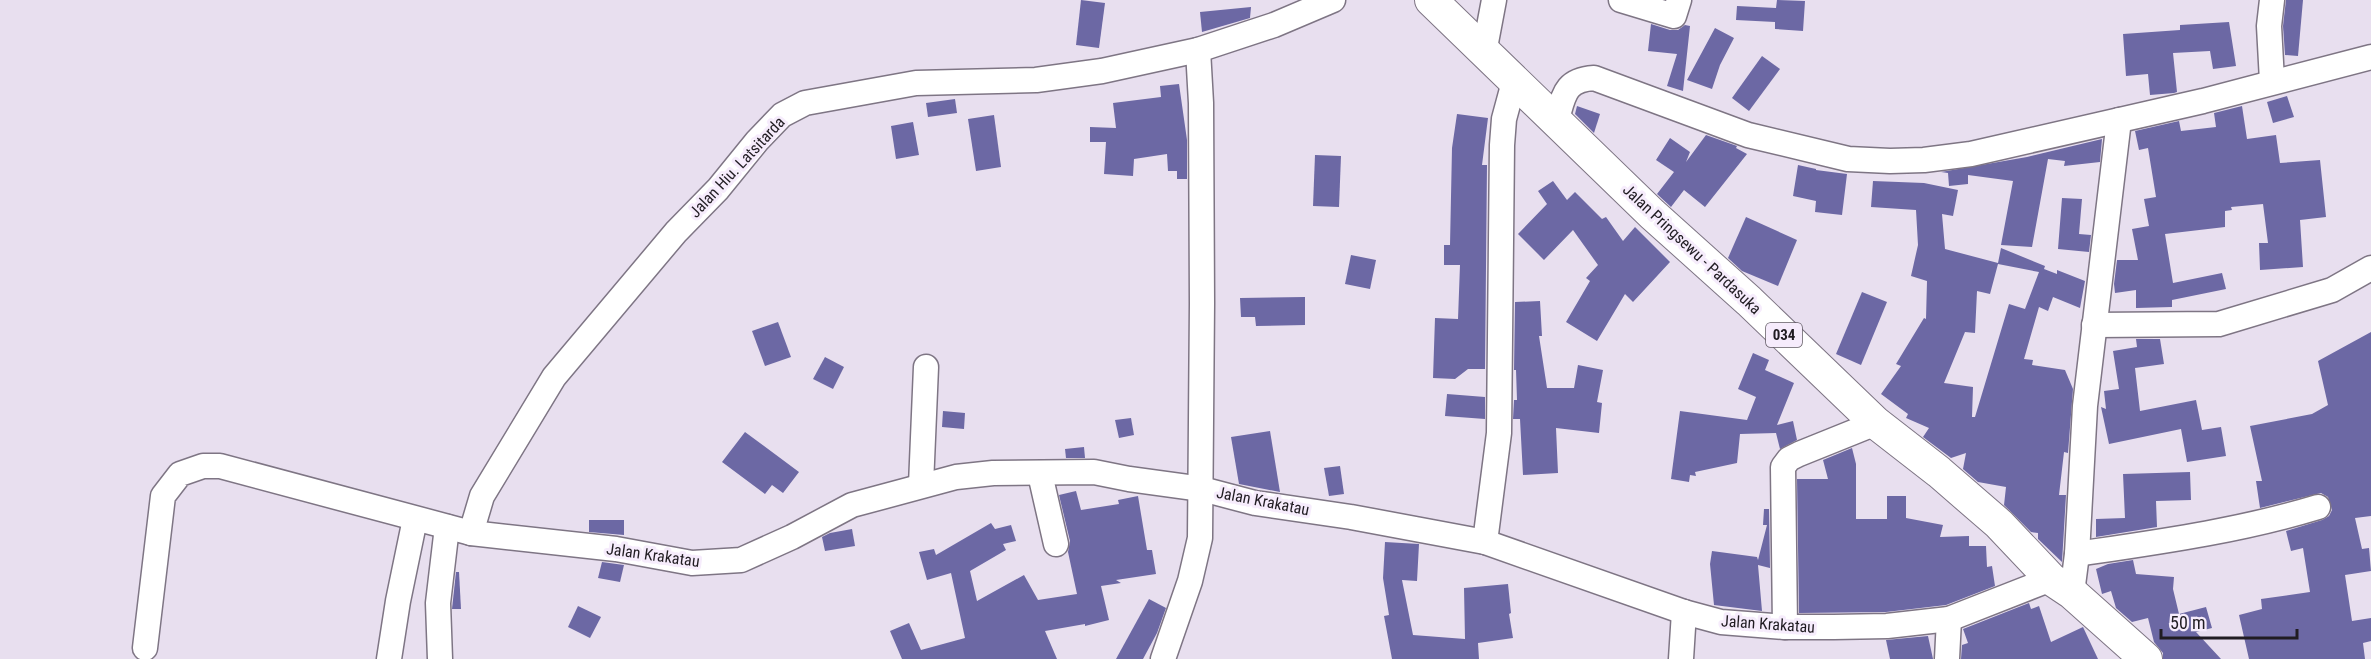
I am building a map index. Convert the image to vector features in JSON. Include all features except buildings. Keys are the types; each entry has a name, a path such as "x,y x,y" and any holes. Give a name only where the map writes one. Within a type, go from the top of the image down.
{"main road":[{"name":"Jalan Pringsewu - Pardasuka","path":"1431,0 1556,122 1876,423 1939,472 1990,516 2062,586 2146,659"}],"street":[{"name":"Jalan Hiu. Latsitarda","path":"471,533 482,496 554,377 676,232 718,189 756,141 782,115 805,103 916,83 1036,80 1102,71 1198,50 1274,25 1333,0"},
{"path":"1484,53 1494,0"},
{"path":"1621,0 1674,16 1679,0"},
{"path":"2272,0 2269,26 2272,81"},
{"path":"1163,659 1190,581 1200,538 1202,489 1201,115 1198,50"},
{"path":"1556,122 1567,88 1580,79 1594,78 1748,135 1848,159 1913,160 1971,154 2203,101 2272,81 2371,57"},
{"path":"1485,542 1499,433 1502,145 1504,119 1514,82"},
{"path":"2062,586 2077,554 2085,406 2119,120"},
{"path":"2094,325 2219,324 2332,290 2371,268"},
{"path":"921,485 926,367"},
{"path":"1785,627 1783,467 1789,459 1799,454 1876,423"},
{"name":"Jalan Krakatau","path":"145,648 163,496 180,474 203,466 220,466 471,533 616,549 692,563 741,560 792,537 852,505 956,477 993,473 1094,472 1202,489 1256,503 1351,516 1485,542 1684,612 1721,622 1785,627 1887,626 1949,619 2062,586"},
{"path":"1040,474 1056,544"},
{"path":"2077,554 2186,539 2274,520 2318,507"},
{"path":"388,659 415,519"},
{"path":"440,659 438,603 447,527"},
{"path":"1681,659 1684,612"},
{"path":"1947,659 1949,619"}]}
